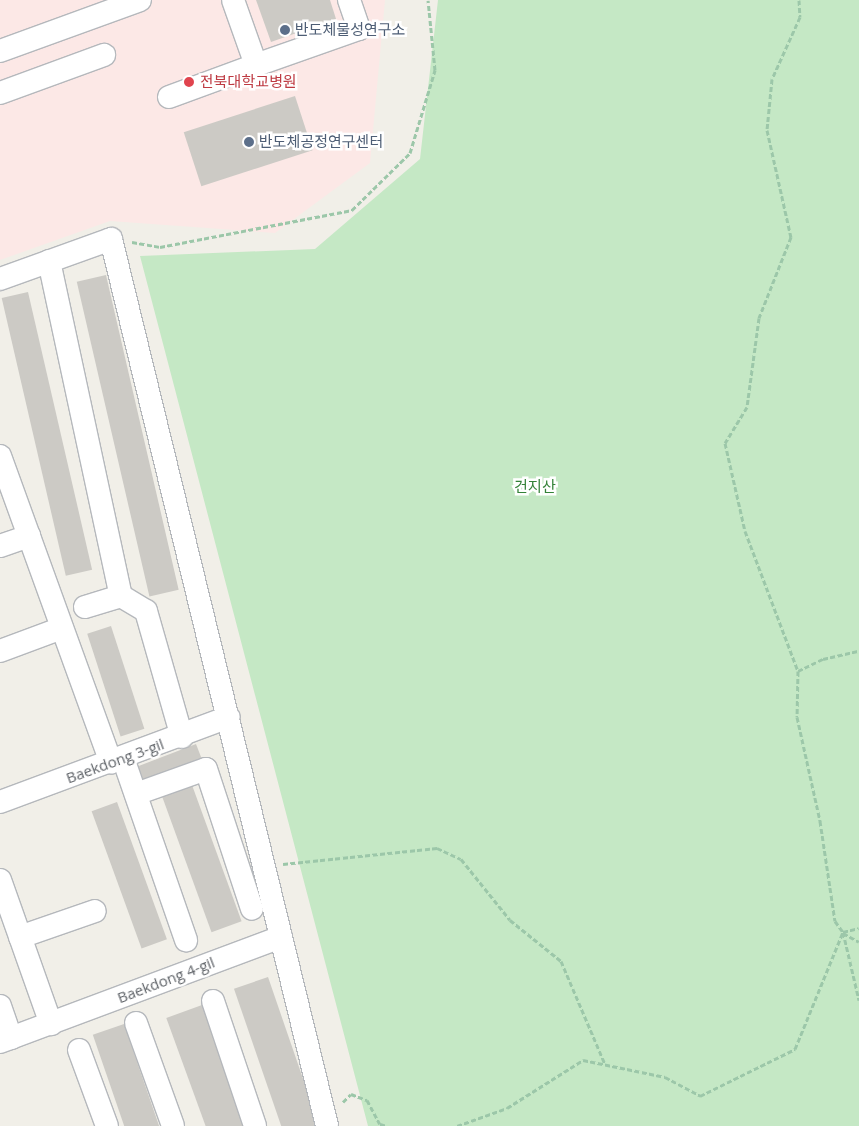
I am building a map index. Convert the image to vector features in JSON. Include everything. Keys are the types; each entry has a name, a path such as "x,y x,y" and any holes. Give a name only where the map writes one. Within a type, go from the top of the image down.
{"street":[{"path":"0,51 140,0"},
{"path":"233,0 256,64"},
{"path":"169,97 256,64 359,29 349,0"},
{"path":"0,92 104,55"},
{"path":"0,279 112,239 267,867 281,937 326,1122"},
{"path":"49,261 121,596 146,611 182,737"},
{"path":"0,456 62,628 117,761 136,794 186,940"},
{"path":"0,546 29,536"},
{"path":"84,607 121,596"},
{"path":"0,651 62,628"},
{"name":"Baekdong 3-gil","path":"0,802 182,737 229,717"},
{"path":"136,794 206,769 252,909"},
{"path":"0,880 51,1024"},
{"path":"20,937 95,911"},
{"name":"Baekdong 4-gil","path":"0,1006 5,1040 281,937"},
{"path":"213,1001 254,1126"},
{"path":"136,1023 173,1126"},
{"path":"79,1050 107,1126"}],"path":[{"path":"112,239 160,247 352,210 410,153 435,70 428,0"},
{"path":"799,0 800,17 772,79 767,130 791,236 758,318 747,407 725,443 745,531 798,671 797,717 820,822 835,920 843,932 859,1000"},
{"path":"798,671 823,659 859,651"},
{"path":"267,867 393,850 437,848 461,859 510,920 561,962 605,1064"},
{"path":"843,932 859,928"},
{"path":"843,932 859,942"},
{"path":"457,1126 507,1108 583,1060 665,1078 700,1096 795,1050 843,932"},
{"path":"326,1122 351,1094 367,1100 379,1125 387,1126"}],"shaded area":[{"name":"전북대학교병원","path":"0,0 385,0 370,163 275,233 110,221 0,260"}],"green space":[{"name":"건지산","path":"438,0 859,0 859,1126 368,1126 140,256 315,249 420,159"}],"building":[{"name":"반도체물성연구소","path":"256,0 330,0 336,19 271,42"},
{"name":"반도체공정연구센터","path":"295,96 313,150 201,186 184,132"},
{"path":"106,275 179,590 149,596 77,282"},
{"path":"28,292 92,570 66,576 2,298"},
{"path":"111,626 144,729 121,736 87,634"},
{"path":"196,744 202,760 144,782 138,766"},
{"path":"192,785 242,921 212,932 162,796"},
{"path":"117,802 167,939 142,948 92,811"},
{"path":"268,977 319,1125 281,1126 234,989"},
{"path":"202,1005 246,1125 206,1126 166,1018"},
{"path":"124,1024 159,1126 124,1126 93,1035"}],"place":[{"name":"반도체물성연구소","path":"285,30"},
{"name":"전북대학교병원","path":"189,82"},
{"name":"반도체공정연구센터","path":"249,142"}]}
